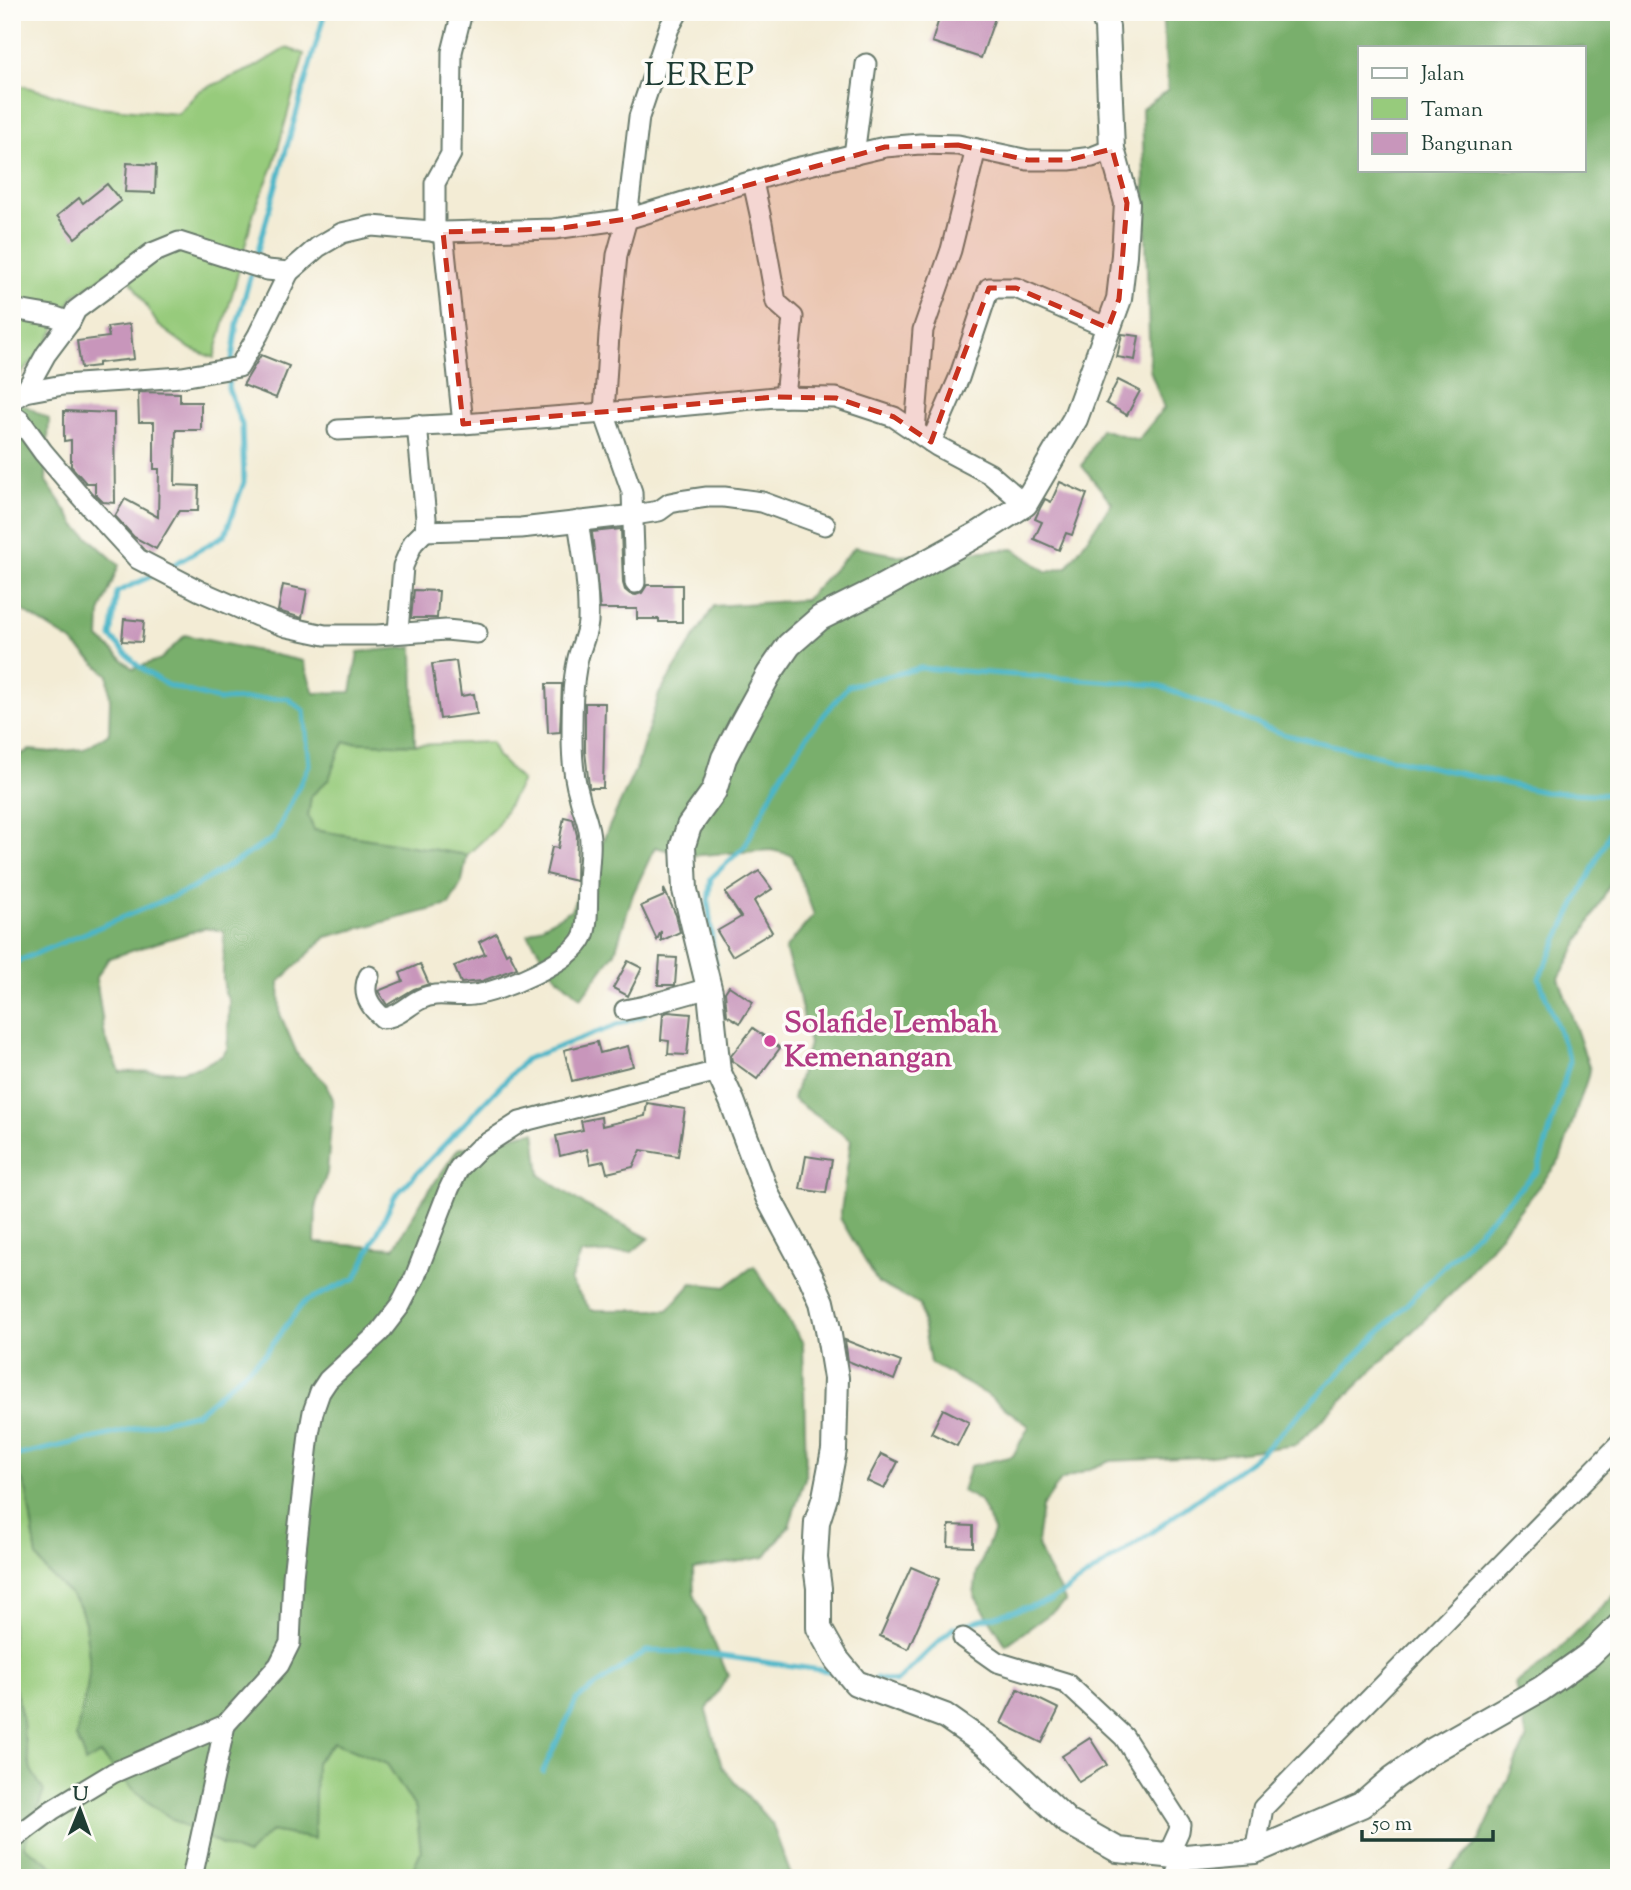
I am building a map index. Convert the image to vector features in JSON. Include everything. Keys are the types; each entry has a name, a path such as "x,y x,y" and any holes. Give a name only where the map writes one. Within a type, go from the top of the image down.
{"street":[{"path":"462,12 452,52 451,154 435,183 463,424"},
{"path":"635,583 632,492 604,413 609,335 617,256 627,219 639,117 669,28 678,12"},
{"path":"1102,12 1107,27 1112,149 1127,203 1119,299 1075,419 1025,504 980,533 820,618 789,645 769,674 741,725 724,758 714,791 689,826 682,845 685,890 710,995 718,1071 768,1198 822,1302 828,1329 836,1378 834,1450 817,1522 815,1558 819,1588 819,1628 837,1660 856,1684 945,1716 988,1746 1068,1822 1118,1850 1176,1863 1255,1851 1362,1805 1430,1752 1541,1689 1589,1655 1619,1626"},
{"path":"854,155 866,64"},
{"path":"19,396 62,386 182,377 231,368 258,335 289,272 318,247 342,233 373,226 439,232 554,229 627,219 792,169 885,147 958,145 1028,160 1092,157 1112,149"},
{"path":"915,431 923,330 951,250 976,149"},
{"path":"752,182 776,302 793,317 785,397"},
{"path":"19,396 70,323 76,310 152,253 179,242 267,270 289,272"},
{"path":"931,442 959,378 989,288 1016,288 1108,328"},
{"path":"12,309 53,316 70,323"},
{"path":"338,430 463,424 785,397 836,398 894,417 931,442 990,474 1025,504"},
{"path":"12,414 20,420 83,499 138,559 257,617 325,635 446,631 477,633"},
{"path":"398,632 403,566 414,543 425,531 417,425"},
{"path":"425,531 521,528 634,515 659,510 670,503 724,496 762,502 825,524"},
{"path":"369,976 365,985 367,999 383,1018 390,1018 422,998 482,993 541,971 575,949 584,936 589,827 578,791 572,756 574,680 588,625 587,580 578,521"},
{"path":"625,1010 710,995"},
{"path":"12,1840 52,1810 113,1773 225,1725 279,1665 290,1643 293,1577 309,1434 320,1392 328,1380 380,1332 400,1306 415,1277 459,1168 478,1149 520,1122 718,1071"},
{"path":"1255,1851 1263,1808 1619,1444"},
{"path":"963,1638 997,1662 1066,1683 1124,1737 1180,1824 1176,1863"},
{"path":"192,1878 225,1725"}],"highlighted area":[{"path":"958,145 1028,160 1069,160 1112,149 1127,203 1119,299 1108,328 1016,288 989,288 931,442 894,417 836,398 775,397 463,424 443,232 554,229 627,219 885,147"}],"green space":[{"path":"1162,12 1619,12 1619,868 1559,978 1590,1070 1560,1160 1456,1289 1296,1445 1203,1457 1110,1461 1061,1480 1042,1507 1037,1543 1066,1602 1006,1645 974,1595 977,1572 994,1530 980,1501 962,1491 970,1466 1013,1456 1029,1426 986,1394 930,1363 920,1305 878,1283 840,1218 851,1140 793,1099 809,1044 798,991 785,949 814,915 792,855 771,850 688,856 655,847 633,894 615,952 581,998 555,975 528,934 571,910 637,766 659,694 714,606 805,600 855,547 902,556 1014,549 1047,572 1067,567 1112,503 1082,466 1101,429 1138,440 1164,408 1150,370 1142,109 1168,90"},
{"path":"286,48 304,54 273,167 254,211 214,358 191,349 158,325 121,265 74,296 42,351 12,384 12,83 100,107 178,114 199,91 253,68"},
{"path":"12,398 49,419 46,481 77,527 119,565 100,613 99,638 133,669 161,659 185,635 303,661 314,693 351,692 358,652 413,647 415,745 345,742 329,779 311,796 308,816 314,830 467,855 462,882 449,905 326,937 279,982 280,1014 298,1056 325,1082 333,1099 327,1173 316,1204 315,1243 394,1248 421,1202 458,1149 535,1132 540,1175 583,1204 649,1238 632,1252 581,1254 570,1281 591,1310 668,1310 692,1283 725,1287 754,1266 803,1343 806,1475 789,1526 765,1557 693,1569 694,1594 728,1676 706,1711 722,1767 772,1824 792,1878 409,1878 421,1851 416,1809 387,1764 334,1742 316,1762 314,1839 271,1831 247,1855 175,1821 149,1803 100,1754 85,1763 76,1737 89,1673 85,1623 80,1607 46,1571 37,1557 27,1493 21,1478 12,1474 12,758 30,750 52,752 84,749 109,733 110,701 108,675 71,641 12,604","holes":["204,928 224,931 223,978 229,1001 227,1049 222,1056 199,1067 182,1071 120,1072 105,1037 96,978 109,958"]},
{"path":"345,742 415,745 491,742 497,756 522,781 495,829 467,855 314,830 308,816 311,796 329,779"},
{"path":"12,1474 21,1478 27,1493 37,1557 46,1571 80,1607 85,1623 89,1673 76,1737 85,1763 99,1754 159,1810 221,1845 271,1831 313,1838 316,1762 334,1742 387,1764 416,1809 421,1851 409,1878 70,1878 24,1846 43,1791 31,1770 12,1677"},
{"path":"1619,1590 1619,1878 1444,1878 1479,1841 1527,1738 1515,1684 1549,1659"},
{"path":"12,1677 31,1770 44,1791 24,1846 70,1878 12,1878"}],"building":[{"path":"941,12 997,12 981,58 932,42"},
{"path":"127,163 156,165 155,193 125,192"},
{"path":"107,184 121,201 75,238 57,216 79,198 83,203"},
{"path":"130,324 134,359 81,368 77,341 109,337 107,327"},
{"path":"1122,334 1139,336 1135,360 1117,357"},
{"path":"261,355 289,366 276,398 243,385"},
{"path":"1118,380 1140,391 1127,415 1106,403"},
{"path":"138,392 180,393 180,402 201,402 201,430 176,430 175,485 199,486 198,511 179,511 156,549 134,537 115,516 125,499 158,517 159,469 154,469 154,422 139,422"},
{"path":"64,411 114,413 115,503 103,502 95,494 95,483 86,483 71,466 71,440 64,441"},
{"path":"1060,482 1087,494 1072,535 1066,533 1059,550 1034,539 1042,522 1035,519 1040,508 1045,499 1051,502"},
{"path":"621,529 625,590 636,595 642,593 647,585 682,585 682,622 637,619 637,609 600,609 592,532"},
{"path":"283,585 307,590 302,618 278,611"},
{"path":"414,590 439,591 437,618 411,618"},
{"path":"124,619 144,621 142,642 122,641"},
{"path":"456,661 461,696 474,694 477,714 440,719 432,664"},
{"path":"546,684 562,684 560,732 548,733"},
{"path":"585,703 605,703 603,788 589,786 585,751"},
{"path":"564,817 573,819 577,835 576,881 546,874 552,847 558,848"},
{"path":"759,871 772,889 754,901 772,932 732,956 717,931 741,917 725,893"},
{"path":"664,889 676,915 680,932 661,941 661,931 657,940 641,906 664,896"},
{"path":"496,933 506,954 509,952 517,968 482,981 461,983 454,966 485,954 479,942"},
{"path":"660,957 677,958 675,985 658,985"},
{"path":"628,961 642,968 628,996 613,988"},
{"path":"420,964 429,984 414,989 387,1005 378,991 403,981 400,973"},
{"path":"729,986 753,1002 740,1023 727,1015 725,992"},
{"path":"663,1014 691,1014 687,1055 668,1054 669,1041 661,1040"},
{"path":"753,1028 780,1048 757,1079 732,1061 731,1056"},
{"path":"597,1042 600,1053 628,1046 633,1066 572,1081 564,1050"},
{"path":"647,1103 685,1109 678,1156 641,1150 633,1167 607,1173 604,1161 590,1164 587,1149 560,1156 556,1136 583,1130 581,1121 601,1117 602,1126 645,1116"},
{"path":"806,1156 832,1160 826,1193 800,1189"},
{"path":"845,1340 901,1362 894,1380 848,1361"},
{"path":"943,1409 969,1422 957,1446 931,1433"},
{"path":"881,1454 898,1462 884,1489 867,1481"},
{"path":"949,1525 973,1526 973,1547 948,1546"},
{"path":"911,1567 939,1579 908,1649 880,1636"},
{"path":"1018,1689 1059,1709 1042,1743 1001,1723"},
{"path":"1090,1738 1107,1765 1079,1782 1062,1756"}],"waterway":[{"path":"168,568 225,535 244,482 242,425 228,388 237,324 325,12"},
{"path":"12,962 191,889 274,838 309,765 304,711 287,698 219,700 167,685 137,665 111,637 117,592 156,574"},
{"path":"715,964 708,902 711,878 745,846 781,775 809,733 848,686 920,668 1156,685 1286,735 1544,792 1619,795"},
{"path":"876,1678 896,1682 953,1628 1052,1600 1261,1453 1538,1170 1570,1061 1539,978 1619,814"},
{"path":"19,1455 197,1413 264,1355 304,1302 356,1278 395,1196 526,1059 644,1015"},
{"path":"543,1771 577,1699 646,1651 693,1652 835,1672"}],"place":[{"name":"Solafide Lembah Kemenangan","path":"770,1041"}],"district":[{"name":"LEREP","path":"700,77"}]}
